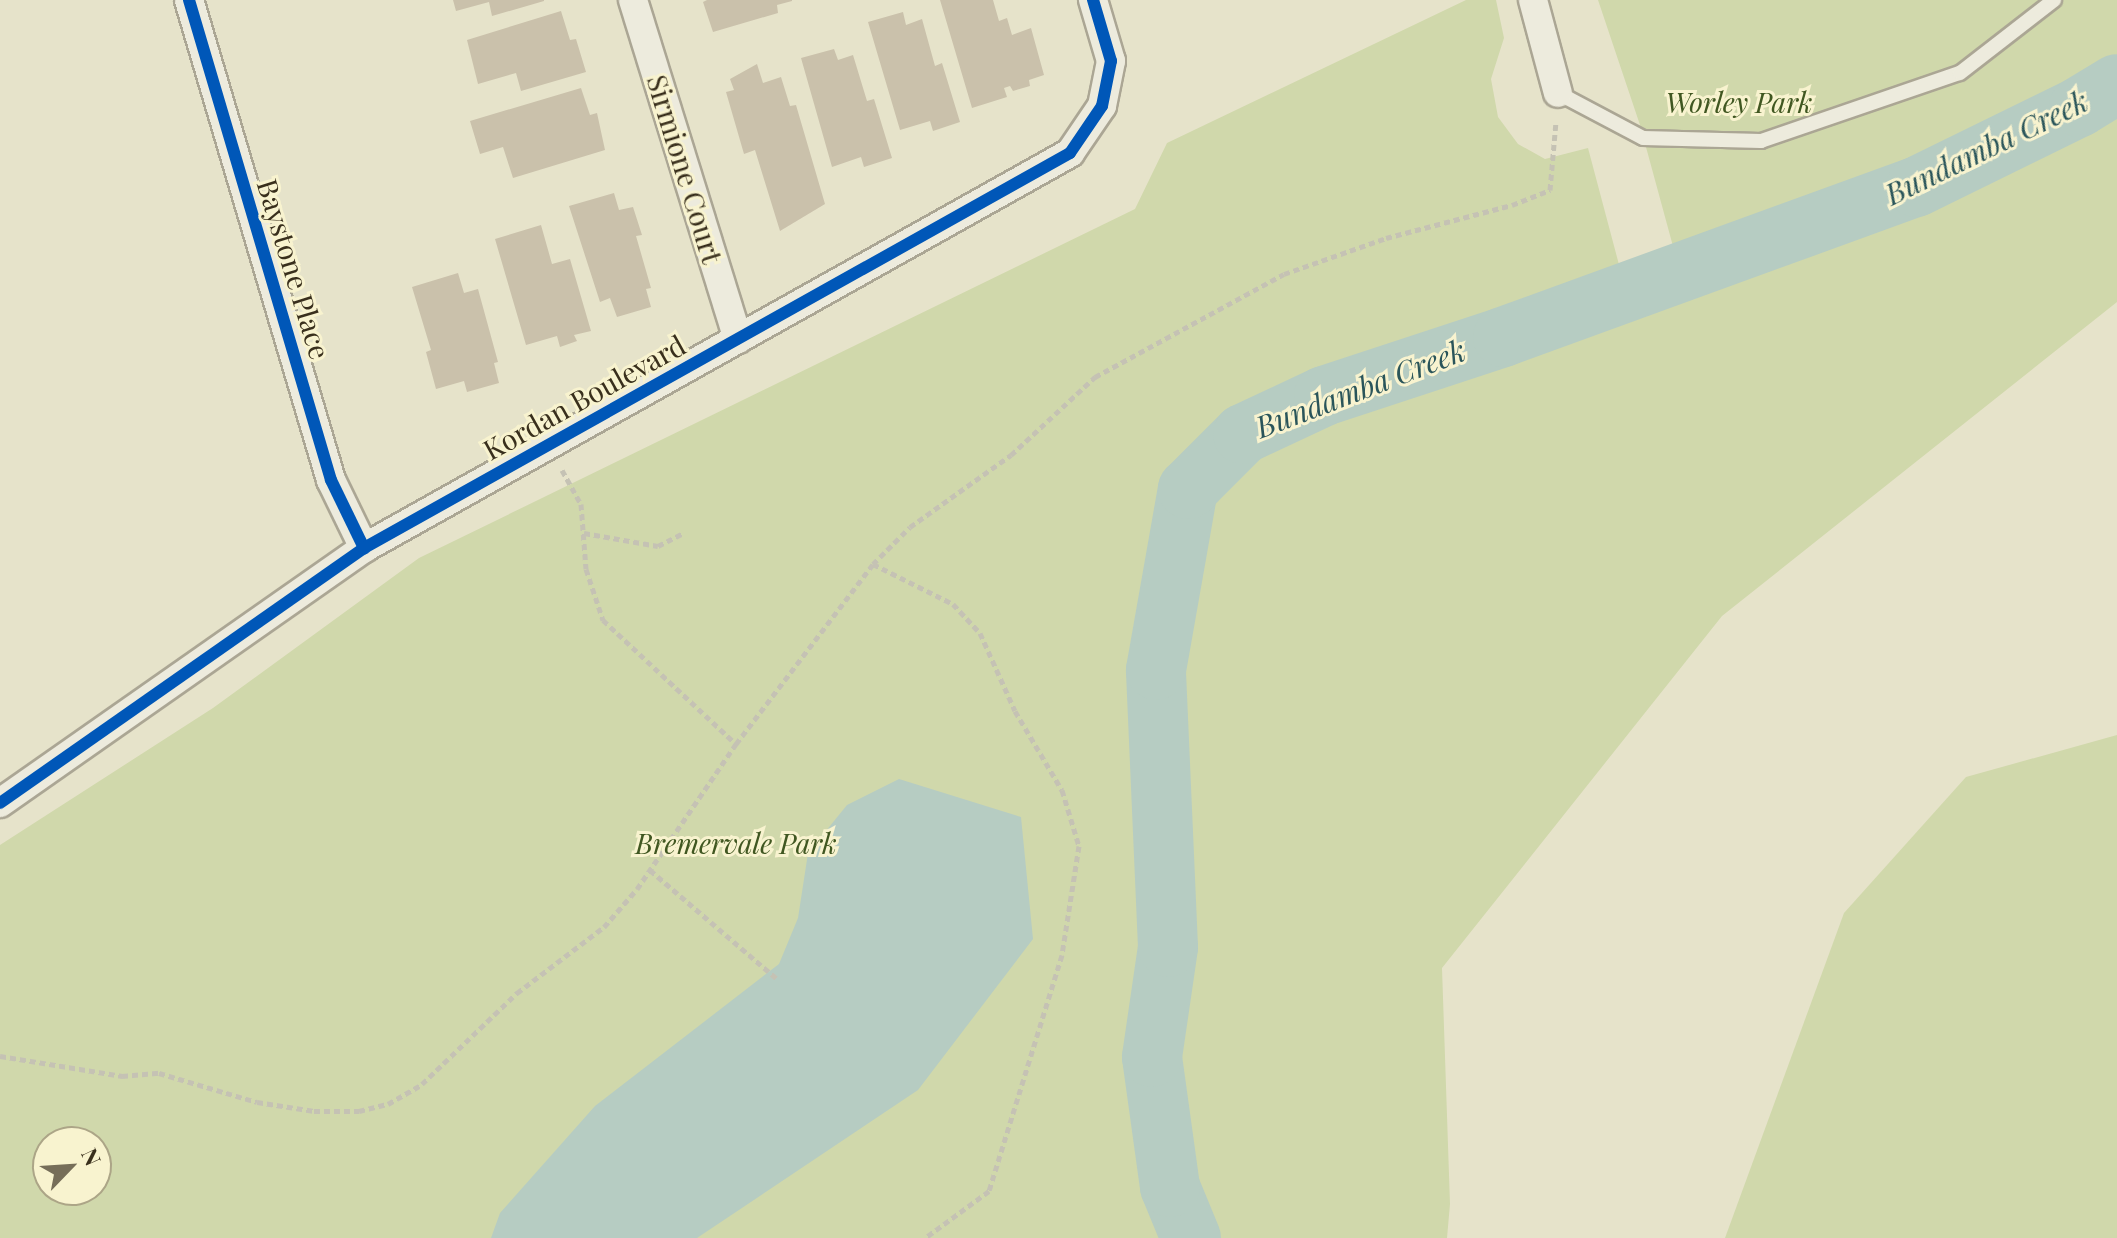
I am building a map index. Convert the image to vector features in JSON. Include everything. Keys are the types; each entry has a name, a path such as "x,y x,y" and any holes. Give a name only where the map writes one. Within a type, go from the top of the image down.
{"street":[{"name":"Baystone Place","path":"189,0 331,480 364,548"},
{"name":"Sirmione Court","path":"633,0 738,339"},
{"name":"Kordan Boulevard","path":"3,798 364,548 1070,153 1102,106 1111,61 1093,0"},
{"path":"1533,0 1558,93"}],"lane":[{"path":"1558,93 1643,138 1761,141 1960,73 2054,0"}],"path":[{"path":"0,1056 122,1076 159,1073 257,1102 314,1111 359,1111 388,1104 422,1084 517,993 604,927 650,870 736,744 873,564 910,527 1011,455 1095,377 1284,274 1386,238 1512,205 1550,190 1558,93"},
{"path":"548,445 581,504 586,569 603,620 736,744"},
{"path":"584,533 658,546 683,533"},
{"path":"873,564 953,604 980,633 1015,711 1062,790 1079,846 1062,955 989,1191 925,1238"},
{"path":"650,870 777,979"}],"green space":[{"path":"1466,0 1496,0 1504,38 1491,79 1498,117 1518,144 1545,159 1588,148 1622,276 1674,250 1640,125 1598,0 2117,0 2117,302 1722,616 1442,968 1450,1204 1447,1238 0,1238 0,845 213,708 419,558 1135,209 1167,143"},
{"path":"2117,735 2117,1238 1725,1238 1844,913 1966,777"}],"shaded area":[{"path":"899,779 1021,817 1033,939 918,1090 697,1238 491,1238 500,1213 595,1106 779,964 798,918 808,853 847,805"}],"building":[{"path":"453,0 544,1 492,16 489,2 456,11"},
{"path":"940,0 993,0 999,21 1007,18 1012,35 1031,28 1044,75 1029,80 1030,86 1013,91 1010,86 1004,88 1007,97 972,108"},
{"path":"792,1 777,5 778,13 713,32 703,2"},
{"path":"561,11 570,40 576,39 586,72 521,91 516,73 478,84 467,40"},
{"path":"903,12 906,25 922,19 935,66 942,63 960,122 933,131 930,121 900,130 868,22"},
{"path":"834,49 838,60 853,55 867,101 874,99 892,158 864,167 861,157 832,167 801,58"},
{"path":"757,64 763,83 781,77 790,106 796,105 825,204 780,231 755,150 744,154 726,92 734,90 730,79"},
{"path":"581,88 590,115 597,113 605,150 513,178 503,147 480,154 470,121"},
{"path":"614,193 619,210 633,207 642,235 636,236 651,288 646,289 651,307 617,317 610,298 600,302 569,206"},
{"path":"541,225 552,264 570,259 591,331 574,335 577,341 560,347 557,336 526,345 495,239"},
{"path":"458,273 464,293 478,289 498,362 494,363 499,383 467,392 464,381 436,389 426,352 431,350 412,287"}],"waterway":[{"name":"Bundamba Creek","path":"1191,1238 1170,1187 1152,1057 1168,947 1156,670 1188,489 1243,434 1324,396 1503,337 1916,187 2079,107 2117,84"}],"cycle path":[{"path":"189,0 331,480 364,548"},
{"path":"0,803 364,548 1070,153 1102,106 1111,61 1093,0"}],"park label":[{"name":"Worley Park","path":"1739,102"},
{"name":"Bremervale Park","path":"736,843"}]}
